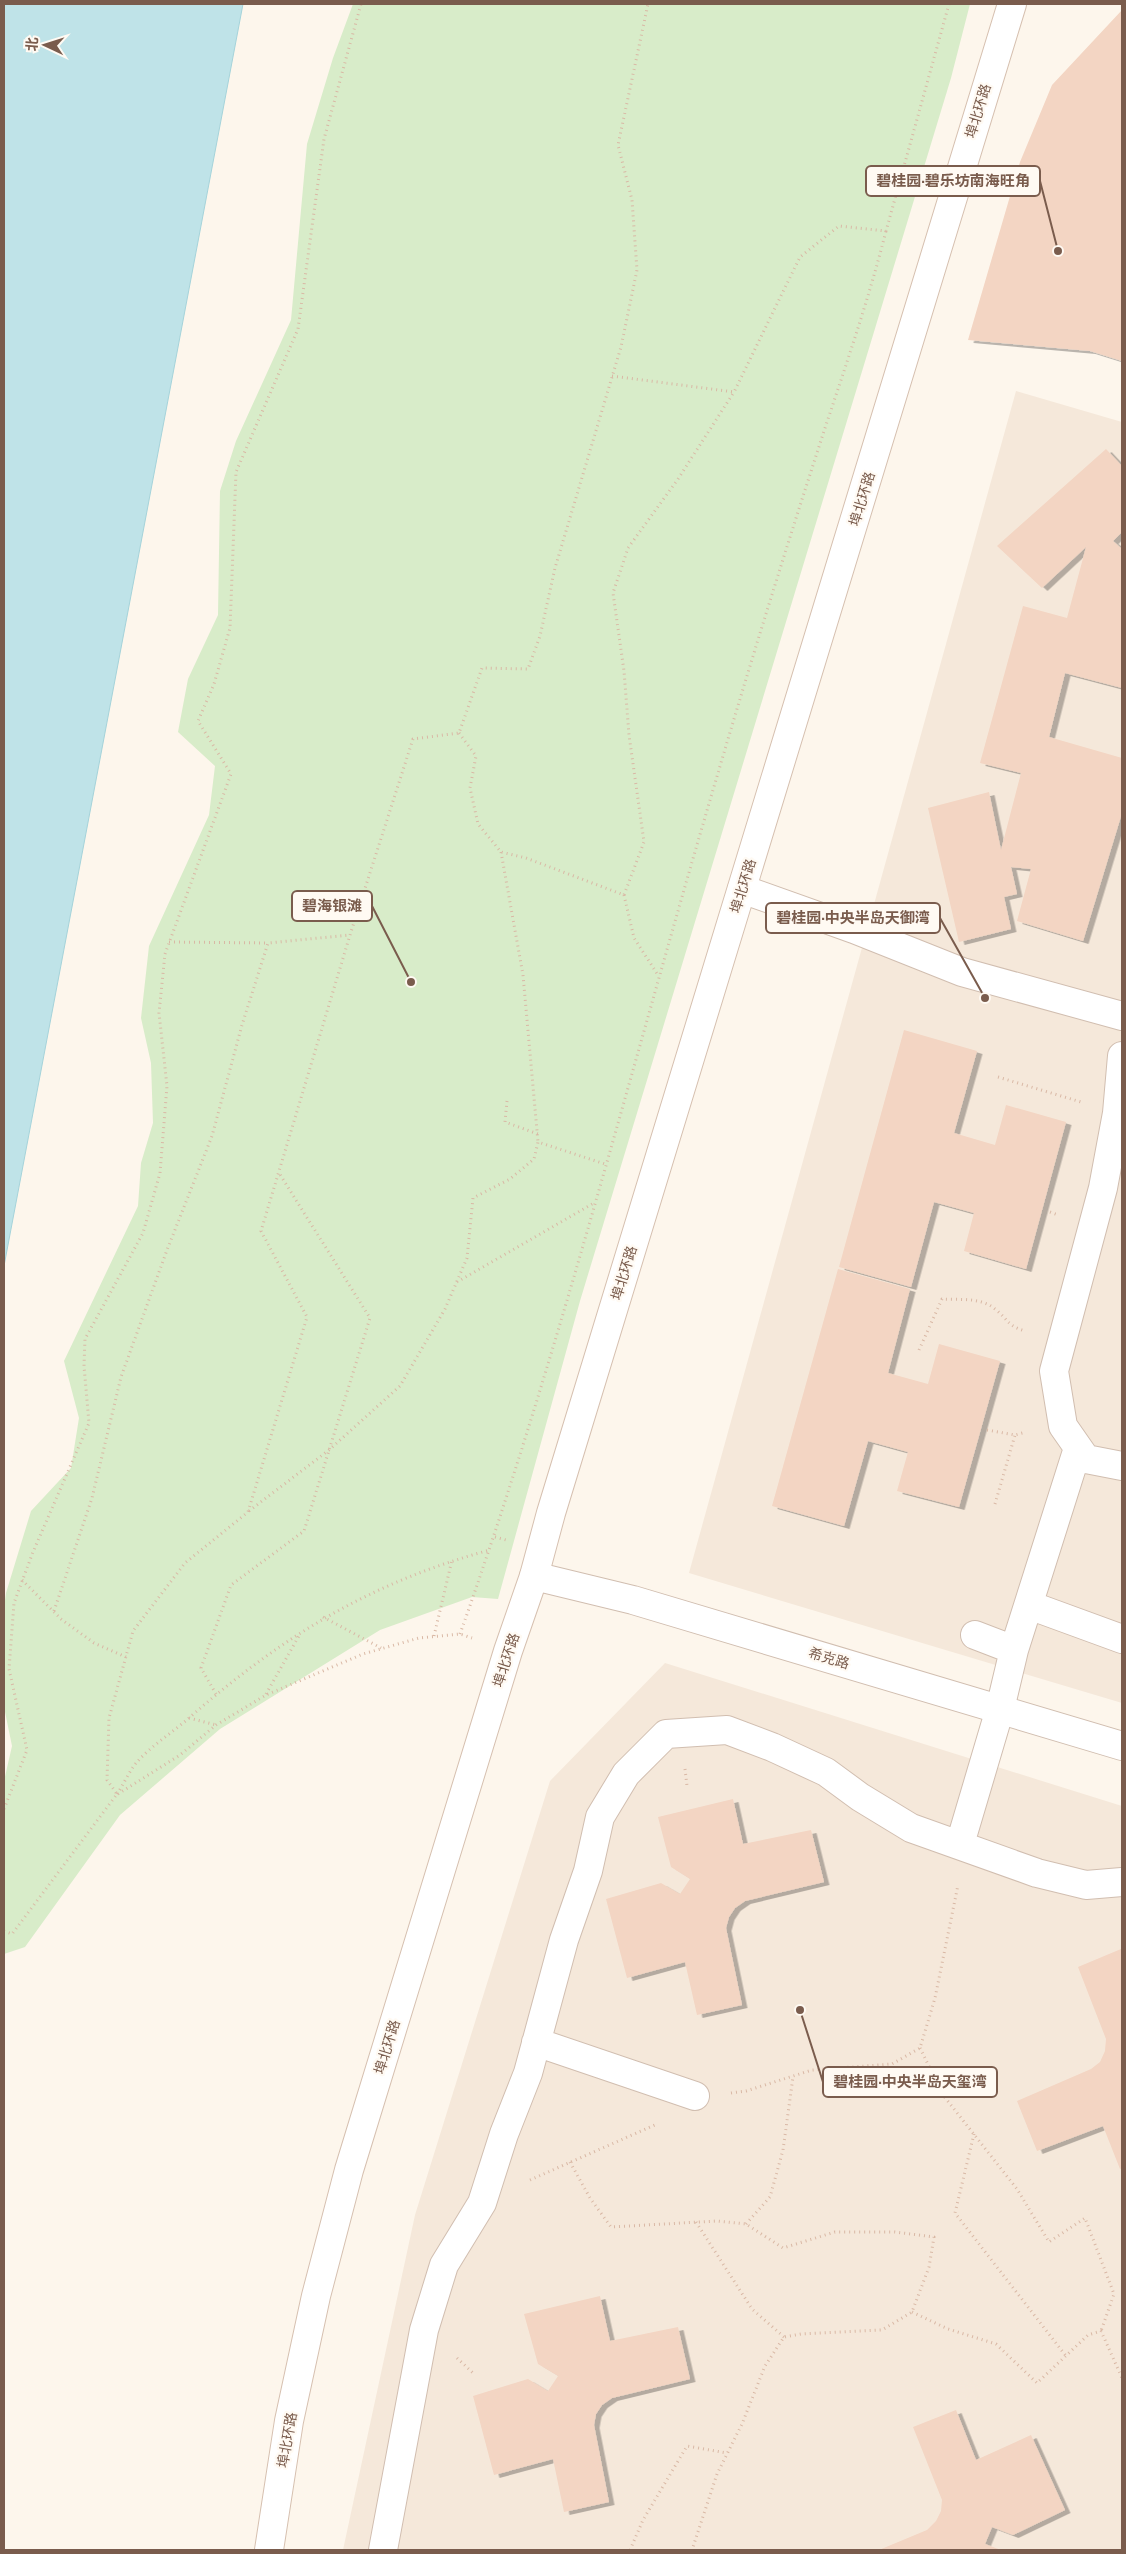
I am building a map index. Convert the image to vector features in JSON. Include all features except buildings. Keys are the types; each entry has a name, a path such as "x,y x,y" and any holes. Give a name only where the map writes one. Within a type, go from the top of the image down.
{"street":[{"name":"埠北环路","path":"268,2550 290,2421 314,2305 349,2170 508,1651 534,1576 551,1513 1012,4"},
{"path":"742,889 854,929 962,972 1122,1016"},
{"path":"1122,1056 1116,1113 1103,1188 1054,1371 1063,1426 1078,1448 1086,1459 1122,1466"},
{"path":"960,1844 1000,1710 1014,1650 1078,1448"},
{"name":"希克路","path":"534,1576 642,1603 1122,1746"},
{"path":"1029,1605 1122,1639"},
{"path":"975,1635 1014,1650"},
{"path":"383,2550 424,2330 444,2265 482,2203 504,2134 528,2073 564,1940 588,1871 600,1817 626,1774 666,1734 727,1730 772,1747 826,1772 860,1797 911,1828 1037,1873 1086,1884 1122,1882"},
{"path":"536,2042 695,2096"}],"path":[{"path":"4,1808 27,1750 9,1669 14,1603 22,1580 89,1424 84,1366 85,1339 143,1233 160,1173 167,1086 159,1013 165,954 231,774 198,721 214,684 230,628 236,472 298,329 324,139 362,4"},
{"path":"460,733 482,668 528,669 540,636 555,568 621,347 637,270 632,200 618,145 648,4"},
{"path":"117,1794 180,1754 216,1726 266,1695 381,1649 434,1636 460,1634 490,1550 594,1203 658,975 778,578 869,298 949,4"},
{"path":"658,975 634,938 624,895 644,842 629,735 624,671 613,593 628,548 678,479 734,392 800,257 839,226 886,231"},
{"path":"612,376 734,392"},
{"path":"117,1794 107,1780 109,1718 133,1631 185,1563 329,1450 400,1386 445,1309 466,1258 473,1198 516,1174 534,1159 538,1134 524,975 501,852 478,824 470,788 476,756 460,733"},
{"path":"248,1512 307,1317 261,1232 350,935 413,738 460,733"},
{"path":"501,852 526,858 624,895"},
{"path":"170,942 268,943 350,935"},
{"path":"54,1611 92,1498 121,1377 166,1250 212,1136 242,1025 268,943"},
{"path":"998,1077 1116,1113"},
{"path":"506,1101 505,1122 538,1134"},
{"path":"538,1142 605,1164"},
{"path":"216,1694 201,1668 231,1585 304,1531 370,1318 279,1173"},
{"path":"456,1282 594,1203"},
{"path":"919,1350 942,1299 977,1300 994,1308 1011,1327 1062,1343"},
{"path":"995,1504 1015,1435"},
{"path":"4,1931 12,1934 117,1794 137,1762 216,1694 323,1617 385,1586 452,1560 490,1550"},
{"path":"434,1636 452,1560"},
{"path":"22,1580 54,1611 94,1643 126,1658"},
{"path":"323,1617 381,1649"},
{"path":"266,1695 300,1633"},
{"path":"189,1718 216,1726"},
{"path":"960,1844 957,1893 935,1998 920,2048 943,2095 1017,2189 1049,2242 1085,2218 1114,2294 1101,2331 1122,2378"},
{"path":"482,2203 657,2124 695,2096 746,2092 812,2070 892,2064 920,2048"},
{"path":"746,2224 770,2197 783,2150 793,2076"},
{"path":"974,2134 955,2213 1066,2356"},
{"path":"570,2162 590,2198 611,2227 717,2220 746,2224 782,2248 835,2232 895,2232 934,2237 929,2267 912,2312 882,2330 801,2334 784,2337 765,2366 742,2424 717,2474 692,2550"},
{"path":"696,2222 752,2309 784,2337"},
{"path":"912,2312 948,2329 996,2344 1037,2382 1088,2335 1101,2331"},
{"path":"630,2550 643,2520 687,2446 727,2453"}],"shaded area":[{"path":"1016,391 1122,422 1122,1703 689,1573"},
{"path":"665,1663 1122,1806 1122,2550 343,2550 415,2215 550,1781"}],"green space":[{"path":"353,4 970,4 951,78 580,1301 498,1599 472,1597 380,1630 220,1729 120,1815 25,1947 4,1954 4,1781 12,1746 4,1707 4,1607 6,1593 31,1511 71,1468 79,1418 64,1361 138,1206 141,1163 153,1123 151,1063 141,1018 149,946 209,815 215,766 178,732 188,679 218,615 220,491 236,441 291,320 307,144 333,58"}],"water":[{"path":"4,4 243,4 4,1266"}],"place":[{"name":"碧桂园·碧乐坊南海旺角","path":"1058,251"},
{"name":"碧海银滩","path":"411,982"},
{"name":"碧桂园·中央半岛天御湾","path":"985,998"},
{"name":"碧桂园·中央半岛天玺湾","path":"800,2010"}]}
